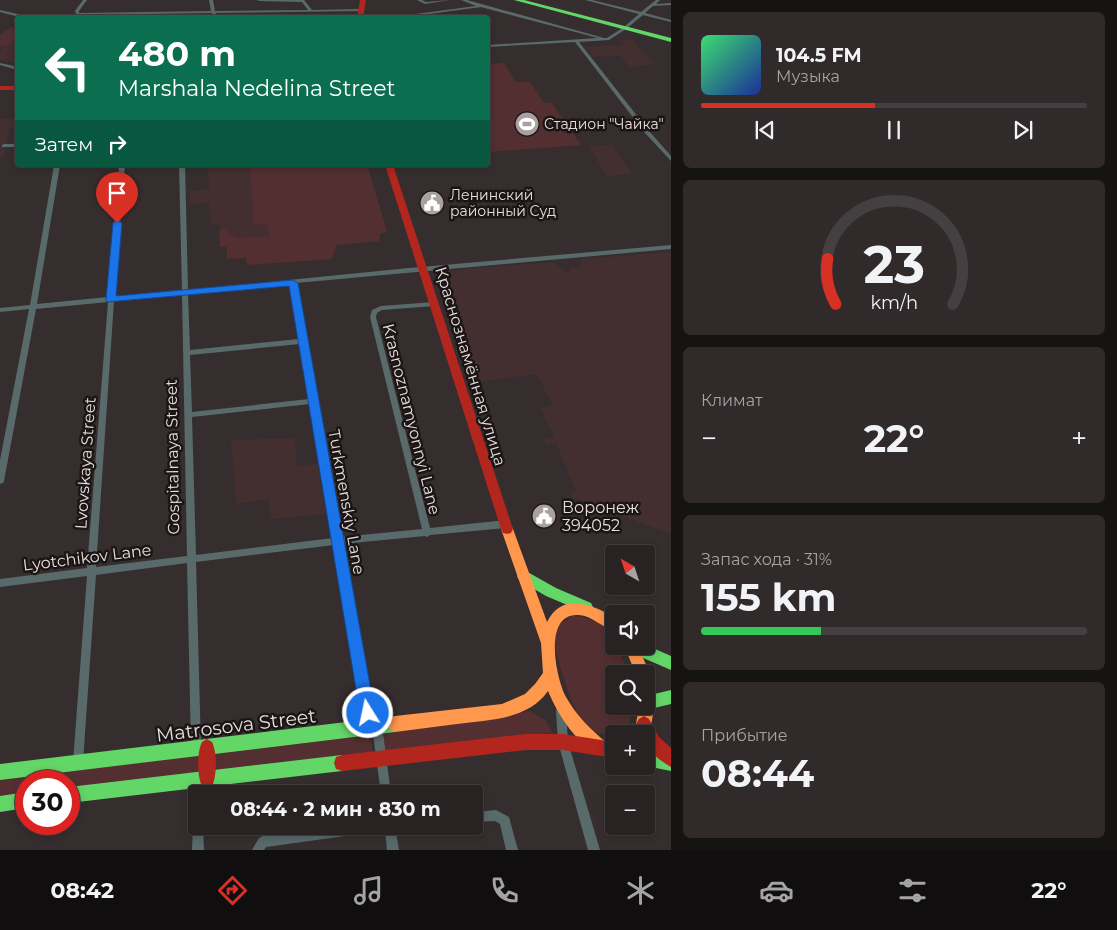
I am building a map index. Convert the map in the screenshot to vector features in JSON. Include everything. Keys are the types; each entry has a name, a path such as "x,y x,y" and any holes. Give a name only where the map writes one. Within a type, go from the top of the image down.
{"main road":[{"path":"517,0 671,40"},
{"path":"0,88 15,88"},
{"name":"Краснознамённая улица","path":"390,167 506,524 548,643"},
{"path":"524,576 550,592 605,617"},
{"path":"590,609 576,609 560,616 551,626 548,643 550,674 560,700 576,724 605,747"},
{"path":"652,655 671,664"},
{"name":"Matrosova Street","path":"0,772 502,711 521,706 540,693 550,674"},
{"path":"655,701 671,697"},
{"path":"80,794 526,742 563,742 605,749"},
{"path":"655,743 671,758"},
{"path":"202,748 203,779"},
{"path":"655,759 671,762"},
{"path":"1,804 15,802"}],"street":[{"path":"78,15 77,11 85,0"},
{"path":"212,0 214,15 362,9"},
{"path":"259,0 303,1 315,15"},
{"path":"419,0 425,3 448,0"},
{"path":"463,0 608,39"},
{"path":"587,0 671,21"},
{"path":"490,46 608,39 626,28 657,0"},
{"path":"652,6 671,4"},
{"path":"412,15 481,6"},
{"path":"0,11 18,15"},
{"path":"577,42 654,141 671,159"},
{"path":"0,64 15,67"},
{"path":"4,146 15,145"},
{"path":"0,481 33,307 57,167"},
{"name":"Lvovskaya Street","path":"78,762 122,167"},
{"name":"Gospitalnaya Street","path":"182,167 190,559 202,748"},
{"path":"0,310 671,247"},
{"name":"Turkmenskiy Lane","path":"293,283 368,713 376,725 381,758"},
{"name":"Krasnoznamyonnyi Lane","path":"427,533 373,317 374,312 381,308 434,304"},
{"path":"186,353 304,341"},
{"path":"188,415 313,401"},
{"name":"Lyotchikov Lane","path":"0,583 338,541 506,524"},
{"path":"560,700 563,742 594,850"},
{"path":"381,758 385,785"},
{"path":"201,785 203,779"},
{"path":"0,818 1,804"},
{"path":"483,817 496,815 505,821 512,850"},
{"path":"198,835 198,850"},
{"path":"258,850 264,842 315,835"},
{"path":"391,835 393,850"}],"shaded area":[{"path":"10,27 15,27 15,62 0,60 0,51 3,48 0,47 0,35"},
{"path":"11,27 15,28 15,39 7,46 0,45 0,36"},
{"path":"632,40 655,64 629,67 621,56 593,57 585,47 624,45 621,41"},
{"name":"Стадион \"Чайка\"","path":"504,63 516,82 530,82 544,103 552,103 581,145 490,152 490,64"},
{"path":"15,118 15,128 10,129 3,157 0,158 0,119"},
{"path":"613,145 632,174 607,176 589,146"},
{"path":"207,167 368,167 387,231 380,234 379,241 336,245 332,259 247,265 246,258 227,259 227,247 220,247 220,225 210,224 209,203 190,204 190,191 210,189"},
{"path":"250,167 368,167 387,231 380,234 379,241 336,245 332,259 247,265 246,258 227,259 227,247 220,247 219,230 226,230 236,238 269,237 268,225 254,224"},
{"path":"671,252 671,534 578,499 573,499 570,493 576,492 556,443 546,444 544,439 554,437 540,408 553,406 537,374 470,383 434,272 553,262 565,272 570,272 569,268 580,267 581,259"},
{"path":"295,438 297,466 317,464 326,514 271,519 269,499 236,504 231,440"},
{"path":"572,616 593,620 605,628 605,655 621,655 625,665 605,665 605,715 630,715 629,725 605,725 605,734 603,734 593,730 578,714 568,691 556,651 556,632 562,622"},
{"path":"530,711 545,720 553,733 385,752 382,729"},
{"path":"370,731 373,753 215,772 214,750"},
{"path":"199,753 198,774 80,788 80,770 58,770"},
{"path":"15,775 15,795 0,797 0,777"}],"traffic: fast":[{"path":"517,0 671,40"},
{"path":"524,576 551,592 586,607"},
{"path":"653,655 671,663"},
{"path":"655,701 671,697"},
{"path":"0,772 395,724"},
{"path":"655,760 671,763"},
{"path":"80,794 342,763"},
{"path":"0,804 15,802"}],"traffic: slow":[{"path":"507,529 547,641"},
{"path":"602,748 579,728 561,704 548,666 547,648 550,632 556,619 565,611 578,609 594,613 605,620"},
{"path":"635,655 639,665"},
{"path":"395,724 502,711 525,703 541,689 550,674"},
{"path":"644,725 645,715"}],"traffic: jam":[{"path":"360,15 363,0"},
{"path":"0,88 15,88"},
{"path":"390,167 507,529"},
{"path":"644,724 654,742 671,759"},
{"path":"342,763 526,742 563,742 605,749"},
{"path":"207,747 207,778"}],"place":[{"name":"Стадион \"Чайка\"","path":"527,124"},
{"name":"Ленинский районный Суд","path":"432,203"},
{"name":"Воронеж 394052","path":"544,516"}],"route":[{"path":"117,223 111,300 293,283 368,713"}]}
